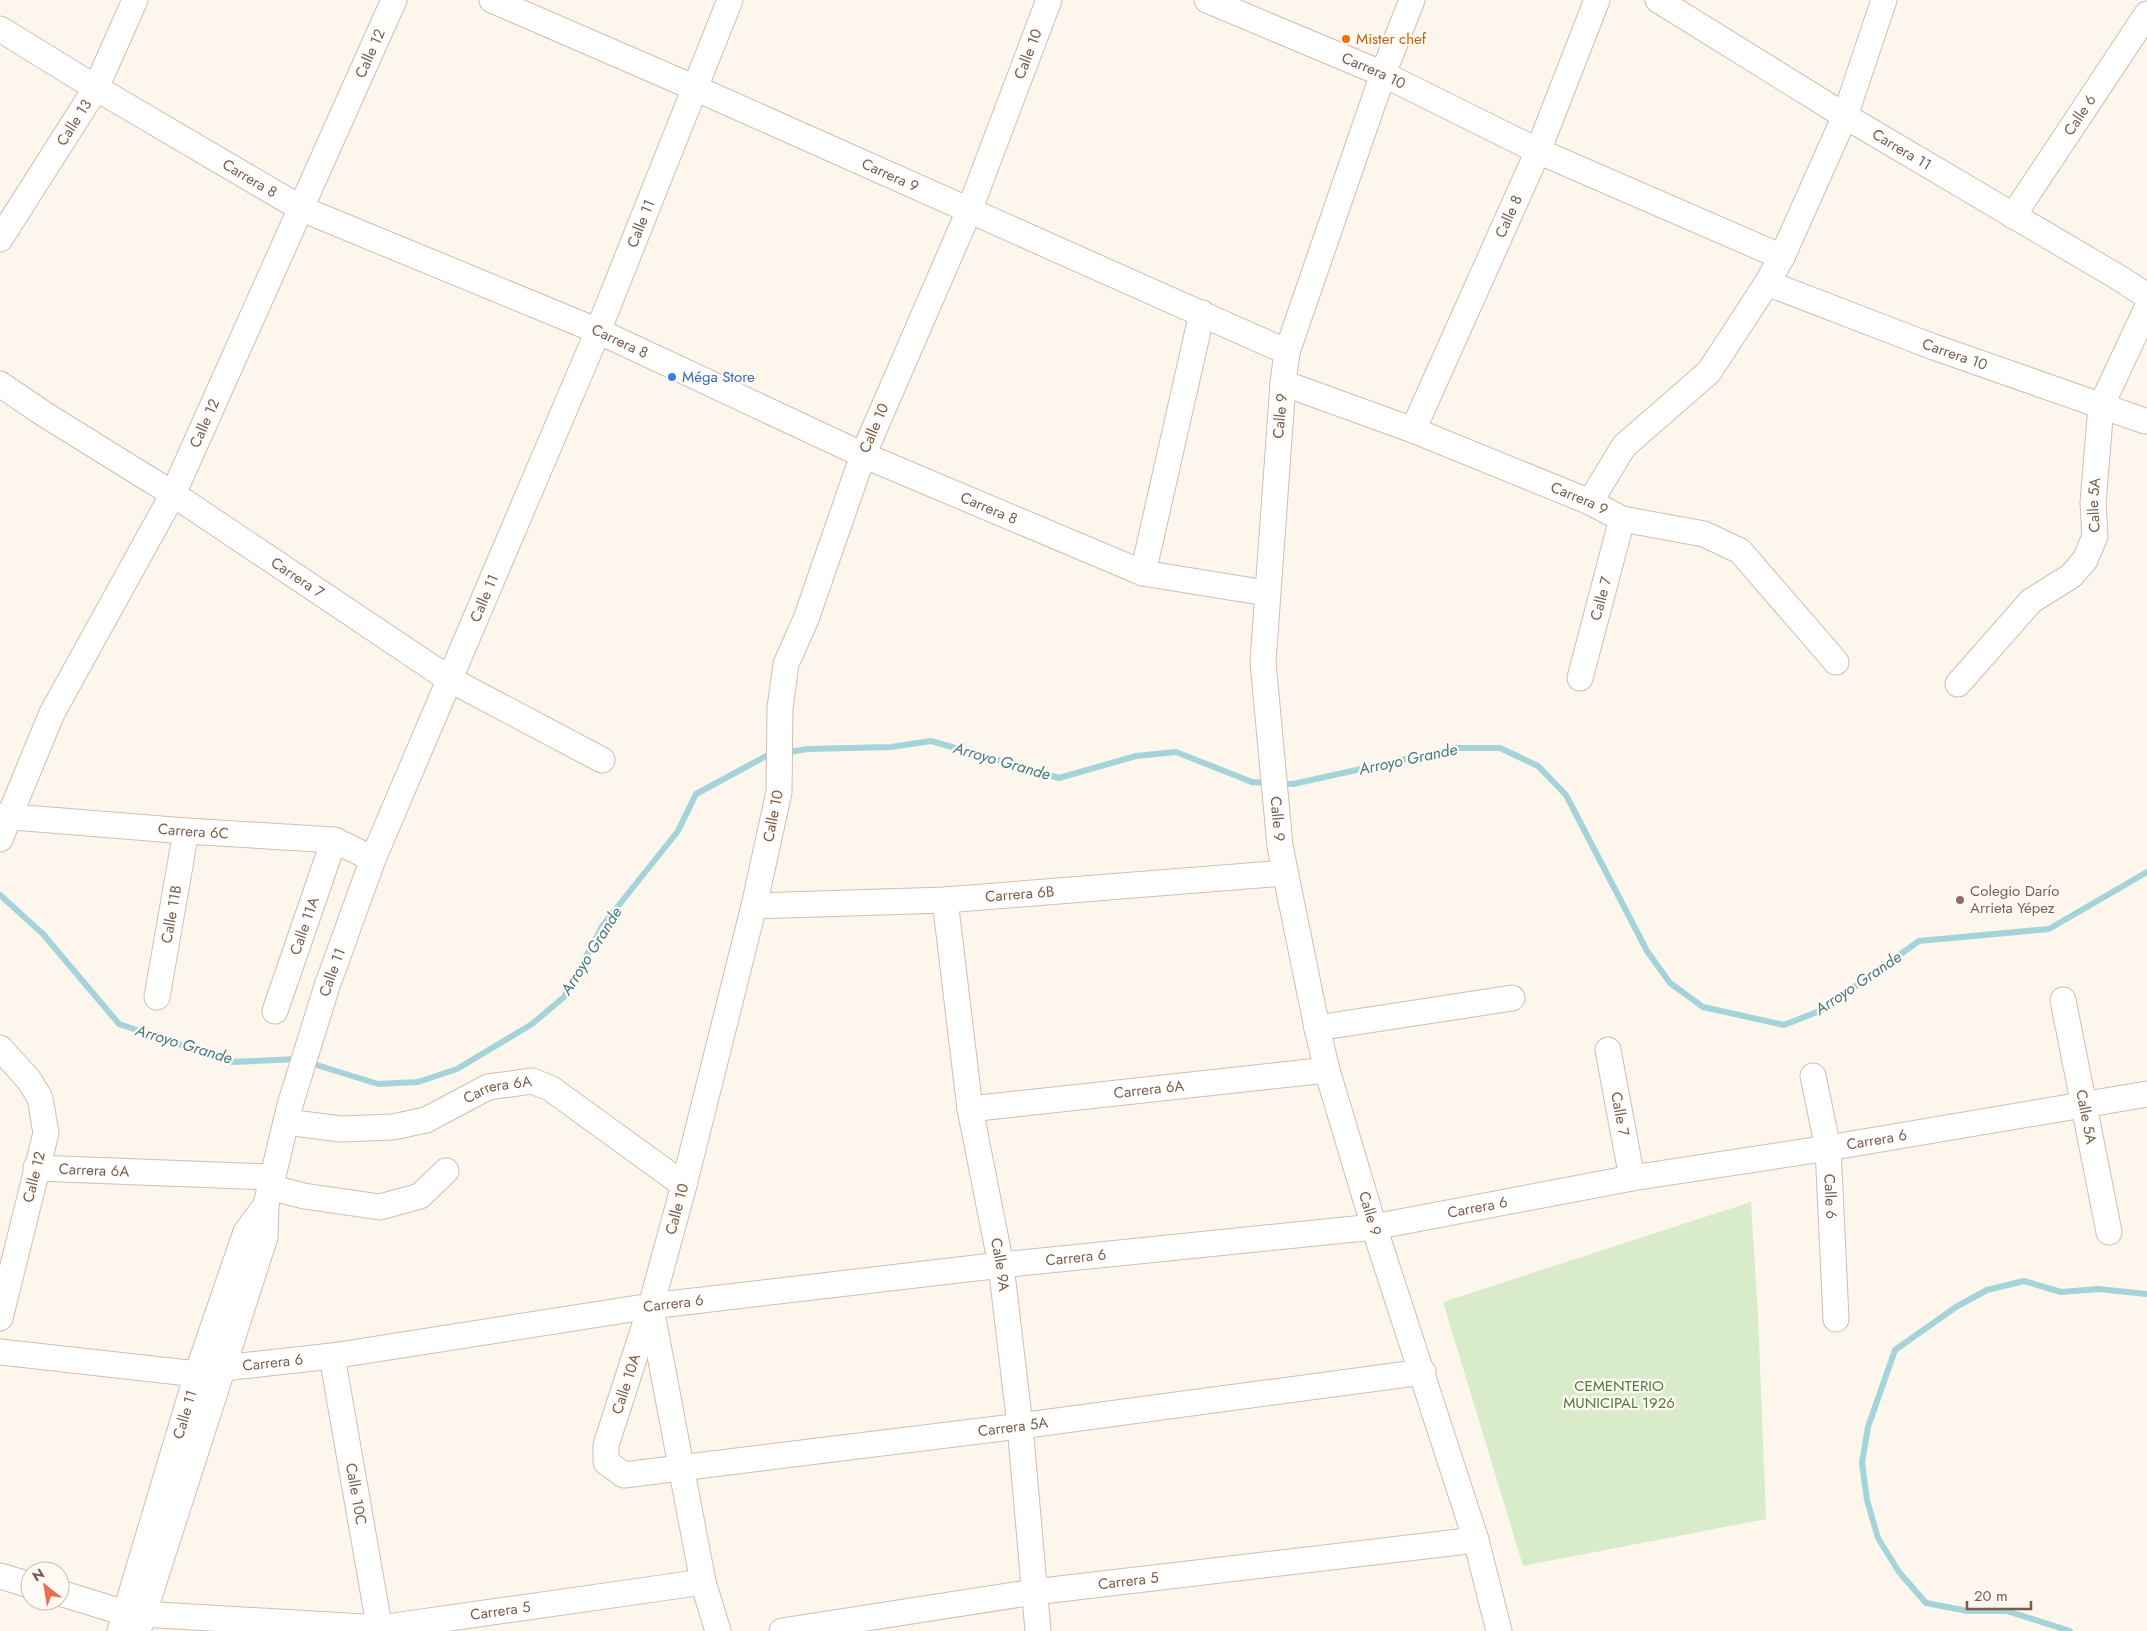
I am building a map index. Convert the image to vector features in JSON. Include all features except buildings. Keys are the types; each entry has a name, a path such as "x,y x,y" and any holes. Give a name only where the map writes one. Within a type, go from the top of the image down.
{"street":[{"name":"Calle 13","path":"0,239 96,88 135,0"},
{"name":"Calle 12","path":"3,825 52,713 173,494 394,0"},
{"name":"Carrera 9","path":"492,0 695,88 1287,352"},
{"name":"Calle 11","path":"131,1622 223,1368 265,1238 269,1190 288,1113 327,986 373,859 598,331 730,0"},
{"name":"Calle 10","path":"718,1631 703,1582 651,1306 684,1186 754,906 779,792 780,708 786,664 806,619 863,455 969,211 1049,0"},
{"name":"Carrera 10","path":"1207,0 1383,74 1538,151 1782,257"},
{"name":"Calle 9","path":"1412,0 1383,74 1287,352 1266,593 1263,662 1280,846 1316,1028 1374,1227 1423,1372 1476,1540 1499,1631"},
{"name":"Calle 8","path":"1413,430 1538,151 1597,0"},
{"name":"Carrera 11","path":"1658,0 1845,116 2147,296"},
{"path":"1590,502 1624,446 1709,372 1767,283 1782,257 1845,116 1884,0"},
{"name":"Calle 6","path":"2013,216 2147,14"},
{"name":"Carrera 8","path":"0,29 96,88 302,209 598,331 863,455 1143,573 1266,593"},
{"name":"Carrera 10","path":"1767,283 1931,346 2145,421"},
{"name":"Calle 5A","path":"1958,684 2031,601 2071,576 2085,560 2095,536 2093,503 2101,406 2147,308"},
{"path":"1143,573 1202,313"},
{"name":"Carrera 9","path":"1283,383 1413,430 1590,502 1622,519 1704,534 1740,551 1836,662"},
{"name":"Carrera 7","path":"0,384 44,414 173,494 449,679 602,760"},
{"name":"Calle 7","path":"1580,678 1622,519"},
{"name":"Carrera 6C","path":"3,825 186,831 334,840 373,859"},
{"name":"Calle 11B","path":"157,997 186,831"},
{"name":"Calle 11A","path":"275,1012 334,840"},
{"name":"Carrera 6B","path":"754,906 945,900 1285,873"},
{"name":"Calle 9A","path":"945,900 970,1110 1001,1265 1020,1426 1038,1631"},
{"path":"1316,1028 1512,998"},
{"name":"Calle 5A","path":"2063,1000 2109,1232"},
{"name":"Calle 12","path":"0,1048 29,1080 40,1098 46,1132 0,1318"},
{"name":"Calle 7","path":"1608,1050 1632,1178"},
{"name":"Carrera 6A","path":"970,1110 1327,1070"},
{"name":"Calle 6","path":"1813,1076 1828,1148 1836,1320"},
{"name":"Carrera 6A","path":"288,1113 341,1128 393,1127 426,1120 488,1087 532,1081 550,1088 684,1186"},
{"name":"Carrera 6","path":"0,1352 198,1374 223,1368 332,1356 651,1306 1001,1265 1374,1227 1632,1178 1828,1148 2147,1094"},
{"name":"Carrera 6A","path":"36,1168 269,1190 380,1207 420,1196 446,1171"},
{"name":"Calle 11","path":"131,1622 198,1374 246,1232 269,1190"},
{"name":"Calle 10A","path":"606,1462 606,1445 651,1306"},
{"name":"Calle 10C","path":"332,1356 380,1630"},
{"name":"Carrera 5A","path":"606,1462 624,1475 1020,1426 1423,1372"},
{"name":"Carrera 5","path":"782,1631 1034,1592 1476,1540"},
{"path":"0,1576 20,1581"},
{"name":"Carrera 5","path":"70,1598 131,1622 380,1630 703,1582"}],"green space":[{"name":"CEMENTERIO MUNICIPAL 1926","path":"1751,1202 1758,1315 1766,1519 1523,1566 1443,1302"}],"waterway":[{"name":"Arroyo Grande","path":"783,753 808,749 891,747 931,741 1059,778 1136,756 1176,752 1252,782 1268,783"},
{"name":"Arroyo Grande","path":"1280,784 1293,784 1456,748 1500,748 1538,766 1566,795 1647,951 1670,983 1703,1007 1784,1025 1822,1010 1919,941 2049,929 2147,872"},
{"name":"Arroyo Grande","path":"307,1062 378,1084 418,1082 457,1069 532,1024 564,997 603,925 678,831 696,794 768,755 774,755"},
{"name":"Arroyo Grande","path":"0,895 43,934 119,1024 232,1062 298,1059"},
{"path":"2070,1631 2007,1611 1968,1611 1926,1603 1899,1572 1878,1538 1867,1500 1862,1463 1868,1427 1895,1350 1956,1307 1987,1290 2024,1281 2061,1292 2098,1289 2147,1294"}],"place":[{"name":"Mister chef","path":"1346,39"},
{"name":"Méga Store","path":"672,377"},
{"name":"Colegio Darío Arrieta Yépez","path":"1960,900"}]}
